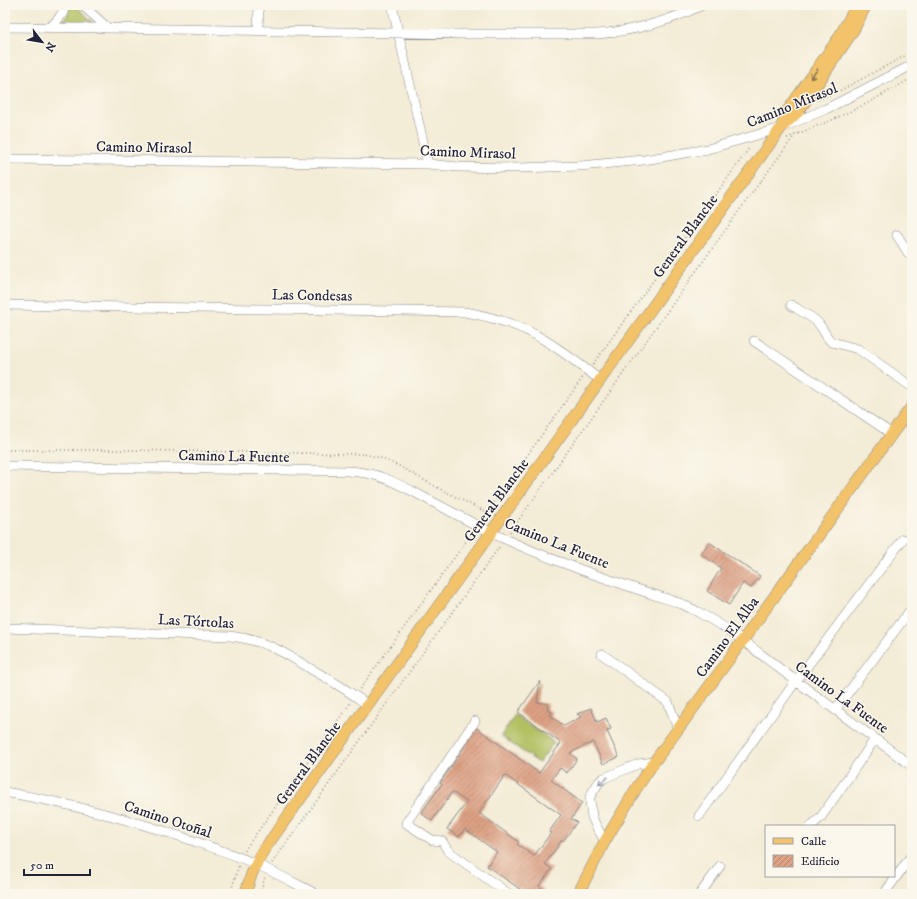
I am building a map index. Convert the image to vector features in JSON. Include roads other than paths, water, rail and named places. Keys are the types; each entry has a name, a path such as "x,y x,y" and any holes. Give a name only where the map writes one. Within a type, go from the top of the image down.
{"main road":[{"name":"General Blanche","path":"781,128 786,113 838,39 857,5"},
{"name":"General Blanche","path":"245,894 250,877 263,851 781,128 798,112 852,31 866,5"},
{"name":"Camino El Alba","path":"578,894 605,841 654,762 912,406"}],"street":[{"path":"49,28 57,21 64,11 65,5"},
{"path":"82,5 108,28"},
{"path":"258,30 259,5"},
{"path":"392,5 428,164"},
{"path":"5,27 462,34 597,34 629,30 661,22 702,5"},
{"name":"Camino Mirasol","path":"5,160 428,164 466,167 519,168 612,164 708,149 757,136 781,128 826,109 912,65"},
{"path":"897,235 909,254 912,255"},
{"name":"Las Condesas","path":"5,305 465,312 484,315 525,330 545,340 600,380"},
{"path":"791,305 816,321 829,340 858,349 912,387"},
{"path":"754,341 892,434"},
{"name":"Camino La Fuente","path":"5,466 362,472 376,474 395,482 505,539 560,562 682,604 714,621 743,640 912,766"},
{"path":"699,816 796,681 903,539"},
{"path":"835,710 912,608"},
{"name":"Las Tórtolas","path":"5,628 230,636 245,638 272,646 284,652 368,705"},
{"path":"602,654 668,702 678,729"},
{"path":"475,721 406,823 432,840 442,841 448,851 509,894"},
{"path":"812,825 821,817 875,739"},
{"path":"605,841 592,817 590,797 592,793 601,780 638,764 654,762"},
{"name":"Camino Otoñal","path":"5,792 52,801 126,819 171,833 256,864 316,894"},
{"path":"884,894 912,855"},
{"path":"700,894 720,866"}]}
